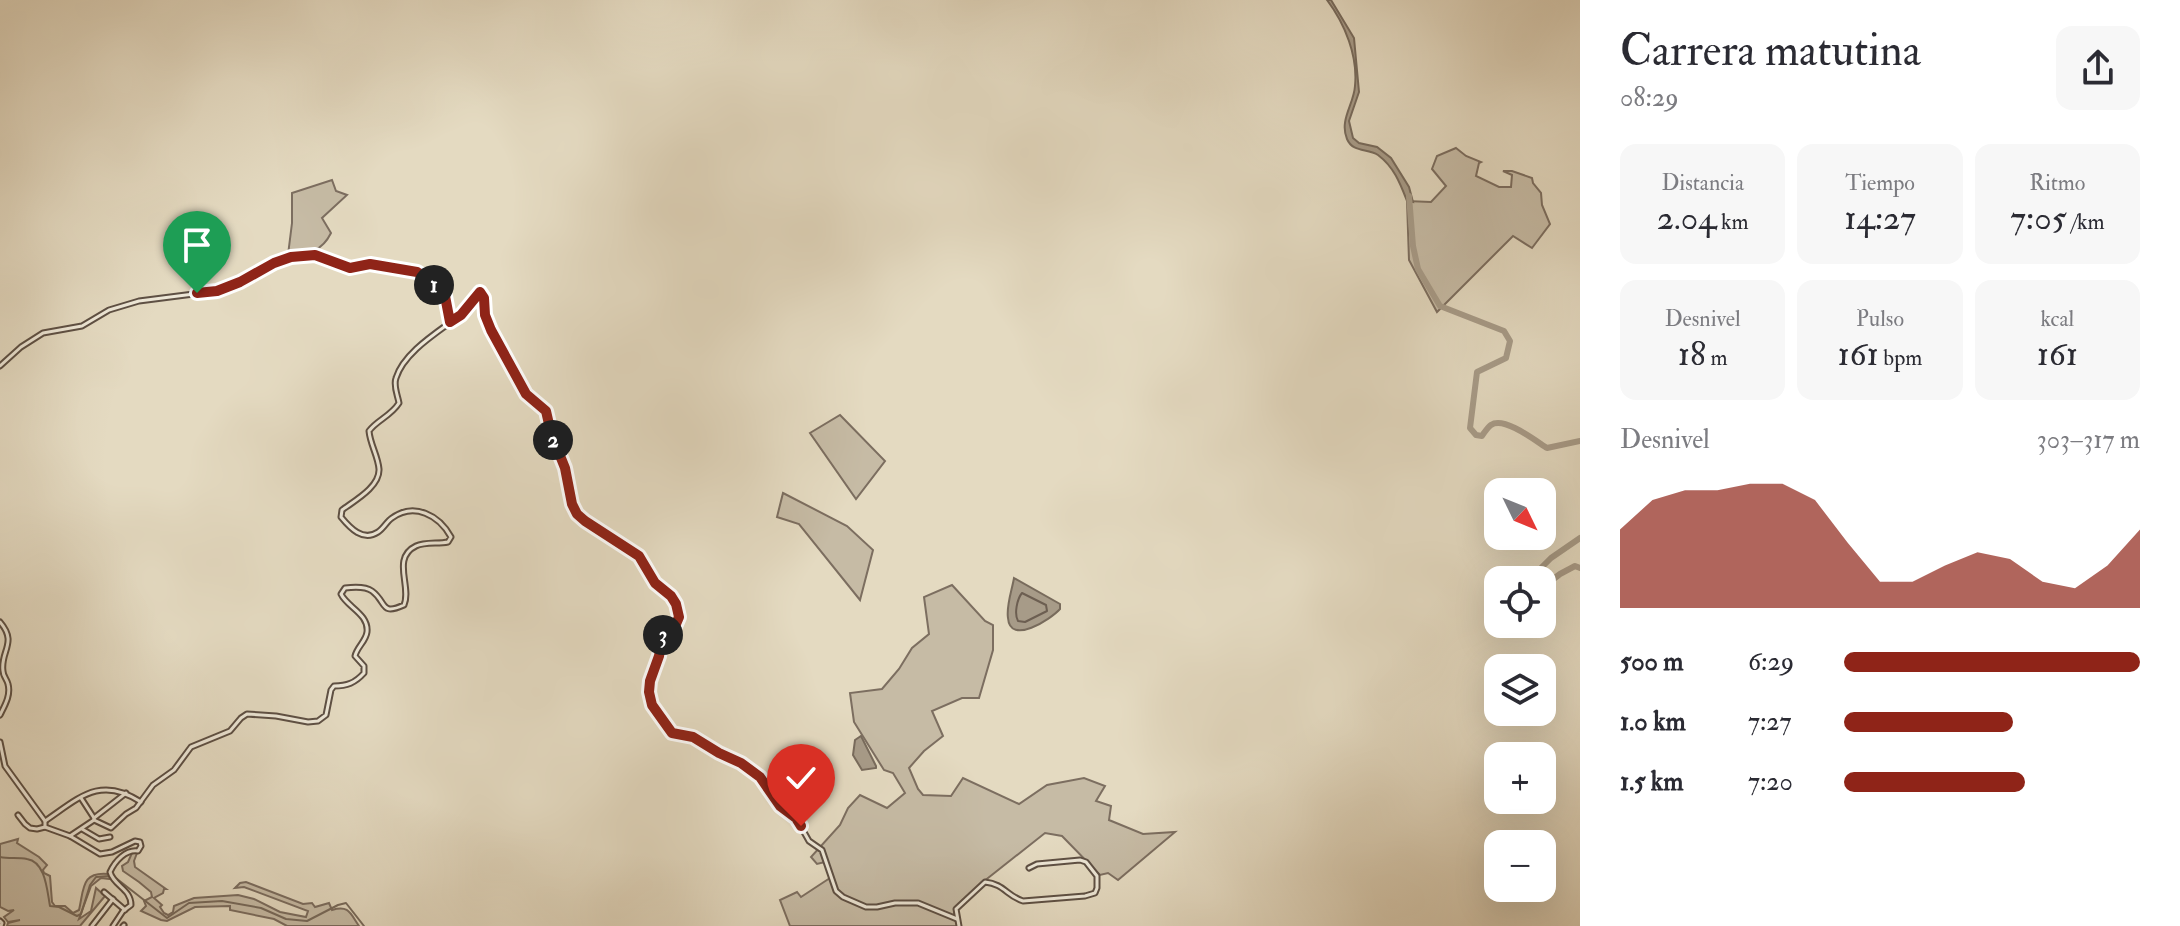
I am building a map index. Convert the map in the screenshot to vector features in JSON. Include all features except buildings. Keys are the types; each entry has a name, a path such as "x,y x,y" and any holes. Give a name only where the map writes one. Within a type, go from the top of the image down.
{"street":[{"path":"0,366 43,333 82,326 109,310 139,301 217,291 274,263 304,255 315,255 350,268 370,264 417,272 445,296 450,322"},
{"path":"80,797 94,819 111,828 142,802 153,785 174,770 191,747 230,731 247,714 318,721 326,715 334,686 346,686 364,673 364,666 355,656 367,632 365,622 341,594 345,588 353,587 373,592 387,609 404,605 407,599 403,562 408,551 418,545 448,542 451,537 433,516 414,510 393,517 369,536 358,534 341,517 342,510 367,491 378,477 379,467 369,431 394,411 399,403 396,378 405,362 426,339 461,315 480,292 491,330 526,394 546,411 577,514 639,556 655,583 676,604 679,617 676,624 663,634 649,692 652,705 672,733 693,737 760,777 780,806 796,818 809,841 822,850 836,891 843,897 866,907 918,903 957,919"},
{"path":"0,622 8,634 3,671 9,686 7,701 0,715"},
{"path":"0,742 5,766 45,821 45,827"},
{"path":"45,821 80,797 101,790 126,792 142,802"},
{"path":"70,836 126,792"},
{"path":"18,815 30,828 45,827 70,836 100,854 140,842 138,851 124,855 110,872 112,880 129,895 131,905 113,926"},
{"path":"82,829 99,839 110,837"},
{"path":"959,926 956,909 985,882 1003,887 1023,901 1085,896 1095,893 1097,888 1097,876 1086,862 1080,860 1037,864 1029,868"},
{"path":"104,892 125,910"},
{"path":"92,926 113,899"}],"shaded area":[{"path":"1456,148 1481,162 1476,176 1499,187 1511,187 1512,175 1503,171 1532,178 1541,193 1550,224 1532,248 1513,236 1437,312 1409,260 1407,201 1431,202 1446,186 1432,169 1437,156"},
{"path":"332,180 336,191 347,195 322,218 331,233 327,240 308,252 288,255 292,193"},
{"path":"840,415 885,461 856,499 810,433"},
{"path":"783,493 847,526 873,550 860,600 799,524 777,517"},
{"path":"952,585 985,621 993,625 993,650 979,698 962,698 932,711 943,736 909,768 923,795 951,796 963,778 1019,804 1047,785 1084,778 1105,786 1096,801 1111,806 1109,820 1143,834 1175,832 1118,880 1108,873 1100,875 1062,836 1045,833 956,907 954,914 958,926 790,926 780,900 797,892 801,897 833,876 825,862 817,864 811,857 840,825 848,808 860,795 887,808 905,793 893,773 884,770 854,722 850,693 882,689 912,648 929,634 924,597"},
{"path":"18,839 17,843 47,865 43,870 50,876 52,902 55,906 65,906 73,913 79,910 85,883 93,875 109,874 110,879 101,878 91,886 79,919 91,911 96,888 105,896 80,926 7,926 20,920 8,922 4,917 14,910 0,907 0,844"},
{"path":"132,853 137,853 135,867 166,889 154,898 168,915 173,912 174,906 194,898 238,895 280,912 306,917 308,911 244,887 235,888 246,882 303,904 312,903 315,907 329,903 332,910 346,909 359,926 287,926 274,919 230,910 230,906 195,907 167,921 161,920 141,911 146,906 144,901 152,897 151,892 123,871 122,866"}],"water":[{"path":"1327,0 1331,0 1354,38 1359,92 1349,121 1353,138 1359,143 1377,147 1391,158 1409,187 1413,202 1407,201 1396,176 1384,160 1353,146 1347,139 1345,125 1354,93 1354,63 1345,30"},
{"path":"1014,578 1060,604 1060,609 1031,628 1016,630 1010,626 1008,603"},
{"path":"861,736 876,768 862,770 853,755 855,740"}],"waterway":[{"path":"1409,196 1418,269 1440,306 1504,331 1510,341 1506,358 1477,372 1470,428 1476,435 1482,436 1491,425 1504,424 1520,430 1547,448 1580,441"},
{"path":"1543,566 1580,538"},
{"path":"1556,577 1575,566 1580,568"},
{"path":"0,857 33,861 42,871 50,906 77,916 81,914 90,885 96,877 110,876"},
{"path":"112,875 167,918 189,903 222,901 261,908 286,919 307,921 346,903 364,926"}],"route":[{"path":"197,293 217,291 274,263 304,255 315,255 350,268 370,264 417,272 445,296 450,322 461,315 480,292 491,330 526,394 546,411 577,514 639,556 651,578 676,604 679,617 676,624 663,634 650,681 652,705 672,733 693,737 760,777 780,806 801,826"}]}
